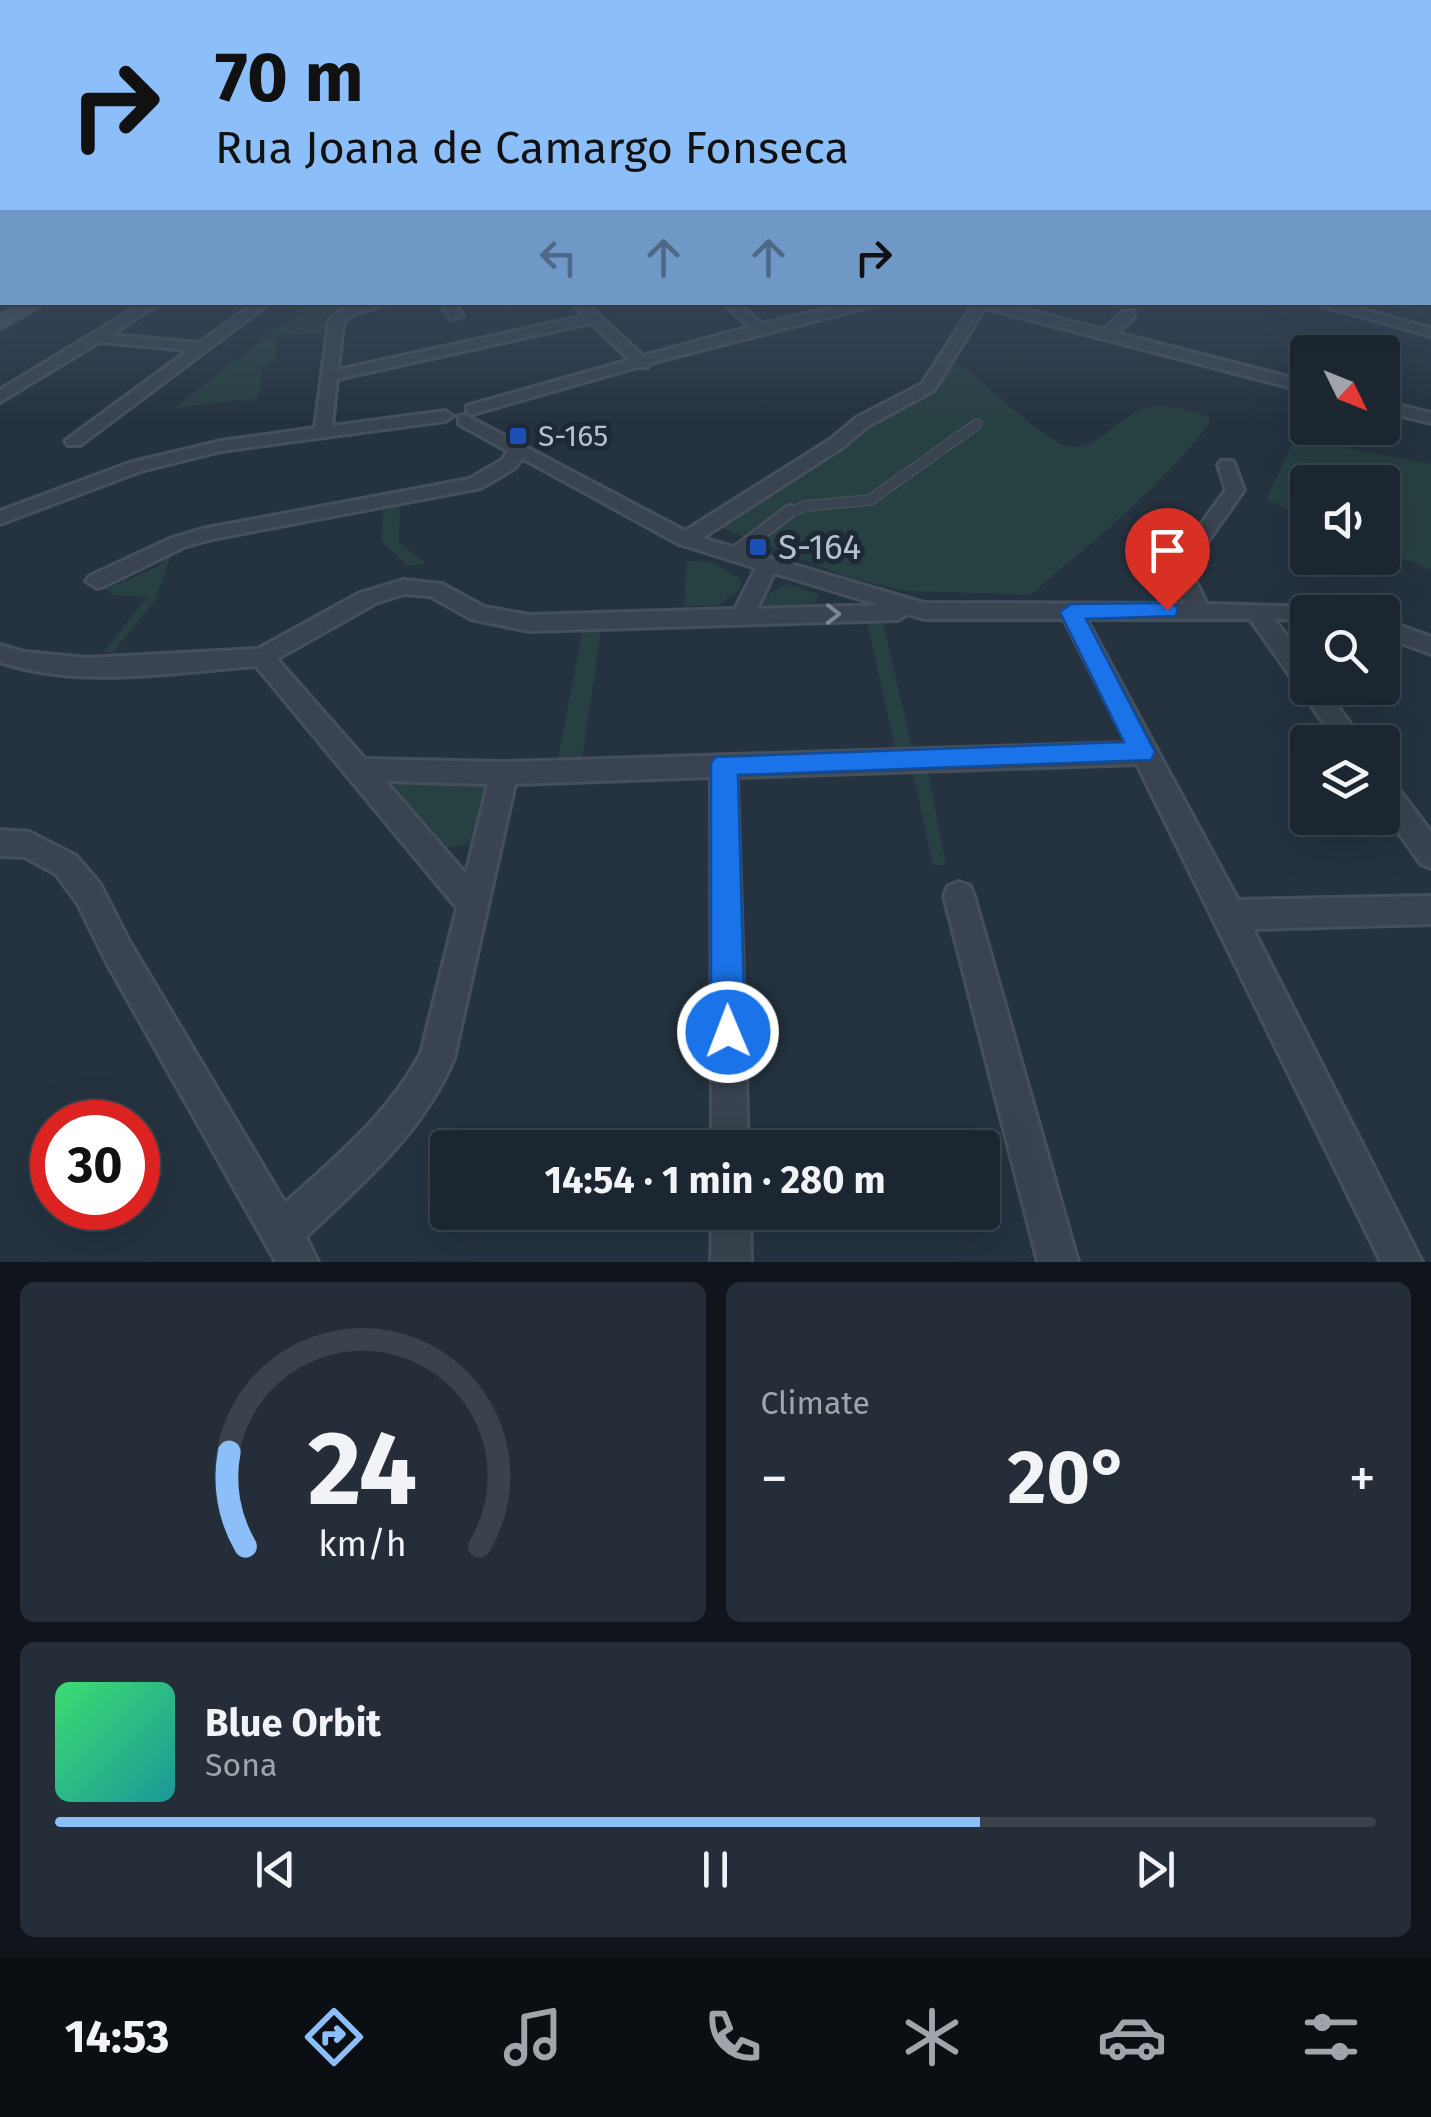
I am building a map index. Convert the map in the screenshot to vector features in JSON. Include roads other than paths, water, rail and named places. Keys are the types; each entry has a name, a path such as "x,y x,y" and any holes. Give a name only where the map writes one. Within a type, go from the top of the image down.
{"main road":[{"path":"0,323 33,305"}],"street":[{"path":"0,397 150,305"},
{"path":"74,441 261,305"},
{"path":"323,431 336,320 349,311 374,305"},
{"path":"448,305 456,316"},
{"path":"579,305 643,364"},
{"path":"732,305 758,326"},
{"path":"469,415 814,308 848,305"},
{"path":"686,540 837,444 862,422 928,387 981,305"},
{"path":"990,305 1290,382"},
{"path":"1328,305 1431,332"},
{"path":"1108,336 1129,314"},
{"path":"331,376 592,320"},
{"path":"97,338 199,348"},
{"path":"0,518 135,467 221,446 445,416 456,408 518,449 686,540 924,611"},
{"path":"1400,410 1431,418"},
{"path":"97,581 195,537 474,484 509,464 518,449"},
{"path":"1199,610 1179,568 1234,490 1227,465"},
{"path":"742,617 767,567"},
{"path":"0,653 24,662 92,666 262,658 368,598 403,587 434,589 479,614 502,620 602,623 924,611 1290,611"},
{"path":"1255,610 1290,659"},
{"path":"1071,612 1230,916 1402,1262"},
{"path":"1400,634 1431,646"},
{"path":"262,658 471,902"},
{"path":"360,770 504,773 1142,752"},
{"path":"724,764 730,1130"},
{"path":"0,842 29,845 66,864 89,894 118,952 290,1248 409,1109 427,1082 437,1058 504,773"},
{"path":"1400,812 1431,855"},
{"path":"959,896 1058,1262"},
{"path":"1230,916 1431,910"},
{"path":"730,1230 731,1262"}],"lane":[{"path":"732,555 792,510 811,505 853,506 870,500 976,424"}],"place":[{"name":"S-165","path":"518,436"},
{"name":"S-164","path":"758,547"}]}
